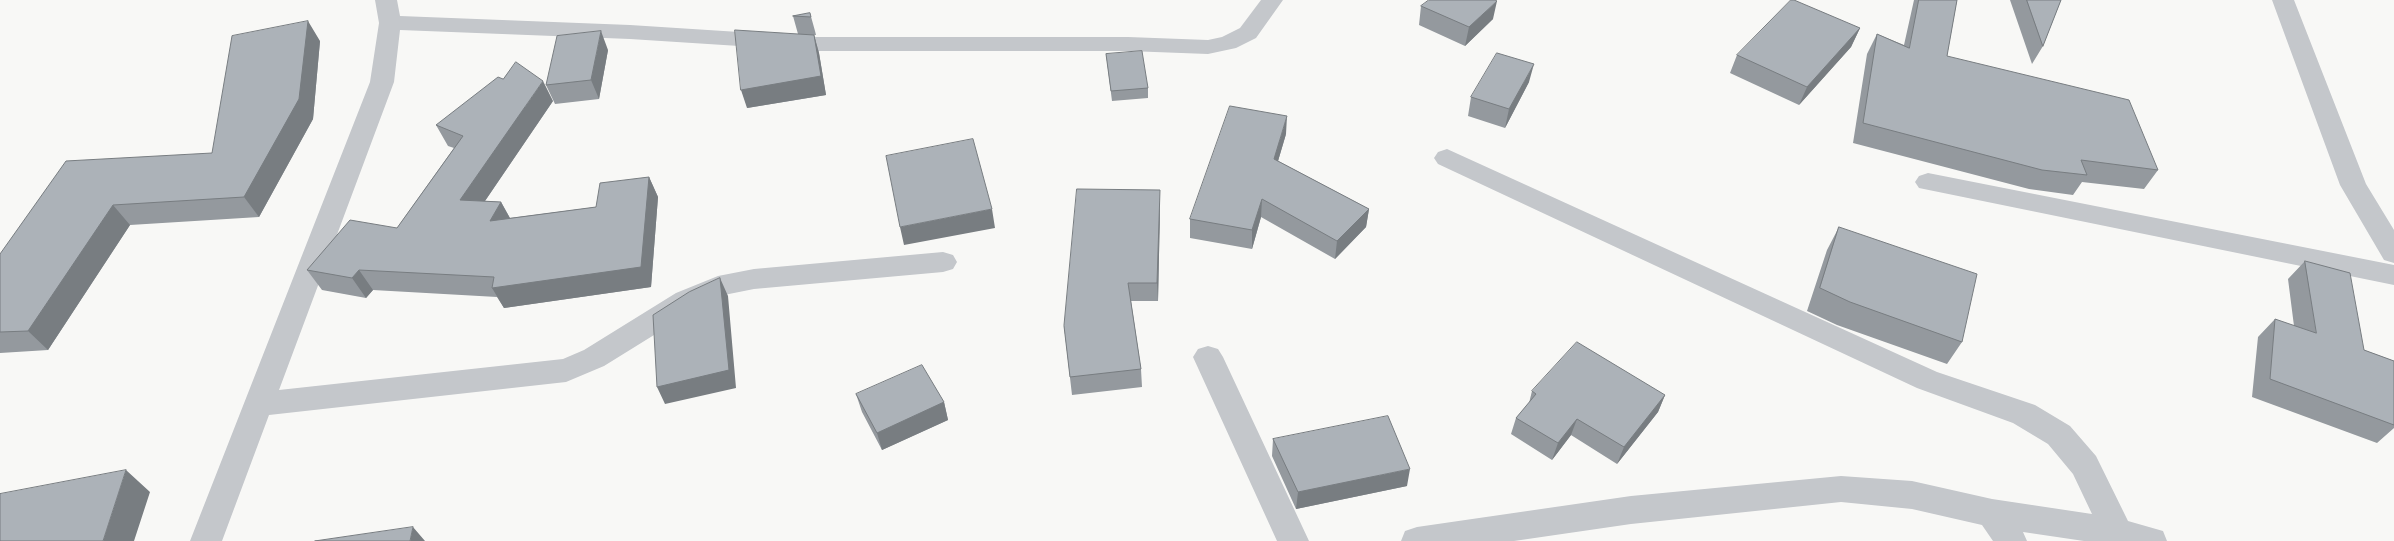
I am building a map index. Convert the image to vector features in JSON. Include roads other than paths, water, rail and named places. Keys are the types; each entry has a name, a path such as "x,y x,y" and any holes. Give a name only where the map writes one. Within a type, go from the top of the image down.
{"street":[{"path":"206,541 382,82 388,12 630,32 817,44 1128,44 1208,47 1228,43 1248,33 1272,0"},
{"path":"2283,0 2353,185 2394,253"},
{"path":"1447,158 1927,380 2024,414 2059,435 2084,465 2117,532"},
{"path":"1928,182 2394,275"},
{"path":"259,404 566,370 594,358 686,301 718,286 754,279 943,262"},
{"path":"1208,358 1293,541"},
{"path":"1416,541 1631,510 1841,489 1912,495 1992,514 2117,532 2151,541"},
{"path":"1992,514 2011,541"}]}
